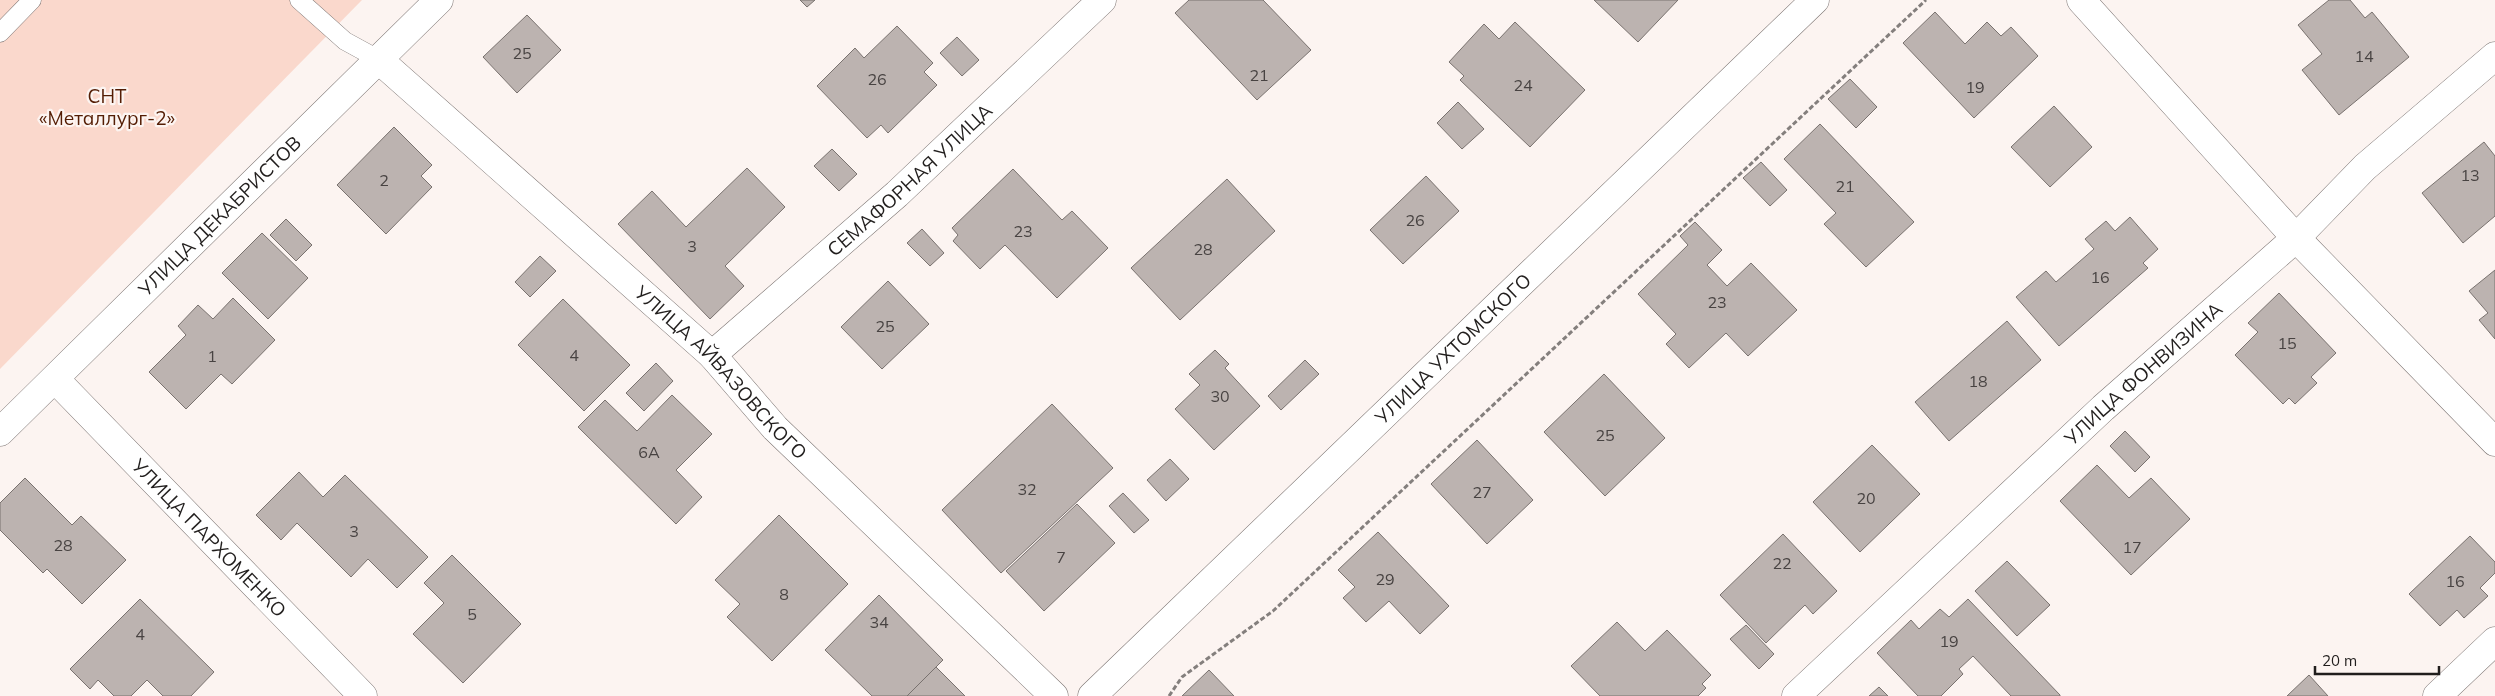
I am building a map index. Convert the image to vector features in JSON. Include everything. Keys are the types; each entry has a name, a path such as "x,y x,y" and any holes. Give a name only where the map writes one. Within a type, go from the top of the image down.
{"street":[{"name":"УЛИЦА ДЕКАБРИСТОВ","path":"0,432 56,380 439,0"},
{"name":"СЕМАФОРНАЯ УЛИЦА","path":"712,355 897,194 1102,0"},
{"name":"УЛИЦА УХТОМСКОГО","path":"1092,696 1815,0"},
{"path":"2081,0 2296,238 2495,442"},
{"name":"УЛИЦА ФОНВИЗИНА","path":"1796,696 2103,408 2296,238 2365,167 2495,56"},
{"name":"УЛИЦА АЙВАЗОВСКОГО","path":"378,59 712,355 775,428 1054,696"},
{"name":"УЛИЦА ПАРХОМЕНКО","path":"56,380 364,696"},
{"path":"2437,696 2495,641"}],"lane":[{"path":"0,33 32,0"},
{"path":"299,0 345,41 378,59"}],"path":[{"path":"1169,696 1182,677 1273,611 1926,0"}],"green space":[{"name":"СНТ «Металлург-2»","path":"0,0 362,0 0,369"}],"building":[{"path":"800,0 815,0 807,7"},
{"path":"1189,0 1263,0 1311,50 1257,100 1175,13"},
{"path":"1594,0 1678,0 1638,42"},
{"path":"2329,0 2350,0 2365,18 2372,12 2409,57 2339,115 2302,70 2322,54 2298,25"},
{"path":"1935,12 1965,44 1987,22 2001,36 2011,27 2038,56 1974,118 1903,43"},
{"path":"527,15 561,50 517,93 483,57"},
{"path":"1515,22 1585,90 1530,147 1460,80 1464,76 1449,62 1484,24 1499,39"},
{"path":"897,26 933,63 924,72 937,85 888,133 881,125 867,138 817,86 855,48 864,58"},
{"path":"957,37 979,60 962,76 940,53"},
{"path":"1850,79 1877,107 1856,128 1828,99"},
{"path":"1458,102 1484,129 1462,149 1437,123"},
{"path":"2054,106 2092,147 2050,187 2011,147"},
{"path":"1820,124 1914,222 1866,267 1824,224 1836,213 1784,159"},
{"path":"394,127 432,165 421,176 432,187 386,234 337,185"},
{"path":"2484,142 2495,156 2495,216 2463,243 2422,193"},
{"path":"832,149 857,174 839,191 814,166"},
{"path":"1761,162 1787,190 1770,206 1743,178"},
{"path":"747,168 785,207 725,266 744,286 710,319 618,224 652,191 686,227"},
{"path":"1013,169 1062,220 1072,211 1108,248 1057,298 1005,245 980,269 953,241 958,235 952,228"},
{"path":"1426,176 1459,211 1403,264 1370,230"},
{"path":"1227,179 1275,231 1180,320 1131,268"},
{"path":"2130,217 2158,249 2143,263 2148,268 2059,346 2016,297 2046,271 2056,282 2094,249 2085,239 2106,221 2115,231"},
{"path":"286,219 312,245 296,261 270,235"},
{"path":"1695,222 1722,250 1707,265 1727,286 1751,263 1797,310 1748,356 1726,333 1689,368 1666,344 1676,334 1638,294 1688,245 1680,236"},
{"path":"922,229 944,253 930,266 907,243"},
{"path":"262,233 308,278 268,319 222,273"},
{"path":"540,256 556,271 530,297 515,282"},
{"path":"2495,270 2495,339 2479,320 2488,313 2469,291"},
{"path":"888,281 929,324 882,369 841,327"},
{"path":"2279,293 2336,353 2311,377 2317,383 2295,404 2289,398 2283,404 2235,355 2258,332 2248,323"},
{"path":"233,298 275,340 232,384 221,374 186,409 149,372 186,335 178,326 198,305 213,319"},
{"path":"563,299 630,365 584,411 518,345"},
{"path":"2007,321 2041,360 1949,441 1915,402"},
{"path":"1215,350 1229,364 1225,368 1260,406 1214,450 1175,409 1200,385 1189,374"},
{"path":"1305,360 1319,374 1281,410 1268,396"},
{"path":"656,363 673,381 644,411 626,393"},
{"path":"1604,374 1665,438 1605,496 1544,432"},
{"path":"672,395 712,434 676,470 702,497 676,524 578,427 605,400 637,431"},
{"path":"1052,404 1113,468 1001,573 942,510"},
{"path":"2125,431 2150,457 2135,472 2110,446"},
{"path":"1477,440 1533,500 1487,544 1431,484"},
{"path":"1872,445 1920,494 1860,552 1813,502"},
{"path":"1170,459 1189,479 1166,501 1147,480"},
{"path":"2097,465 2129,498 2151,478 2190,519 2131,575 2060,501"},
{"path":"299,472 323,497 345,475 428,557 397,588 368,559 351,577 297,523 281,540 256,515"},
{"path":"25,478 72,525 81,516 126,560 82,604 47,569 43,573 0,530 0,503"},
{"path":"1123,493 1149,520 1134,533 1109,506"},
{"path":"1077,504 1115,543 1044,611 1006,571"},
{"path":"779,515 848,584 772,661 727,617 740,604 715,580"},
{"path":"1378,532 1449,606 1420,634 1389,601 1366,622 1343,598 1355,587 1338,570"},
{"path":"1783,534 1837,591 1813,614 1805,605 1766,643 1720,595"},
{"path":"2470,536 2495,562 2495,573 2480,588 2488,596 2464,618 2457,610 2440,626 2409,594"},
{"path":"452,555 521,624 463,683 413,634 444,603 424,583"},
{"path":"2007,561 2050,605 2017,636 1975,591"},
{"path":"879,595 943,660 907,696 872,696 825,650"},
{"path":"140,599 214,672 191,696 163,696 147,680 131,696 114,696 98,680 90,689 70,669"},
{"path":"1968,599 2060,696 2011,696 1973,656 1959,669 1963,674 1941,696 1918,696 1877,653 1911,620 1919,629 1940,609 1949,617"},
{"path":"1617,622 1645,651 1667,630 1711,675 1702,684 1706,688 1698,696 1600,696 1571,666"},
{"path":"1746,625 1774,654 1759,669 1730,639"},
{"path":"936,667 965,696 907,696"},
{"path":"1209,670 1234,696 1182,696"},
{"path":"2309,675 2328,696 2287,696"},
{"path":"1879,687 1888,696 1869,696"}]}
